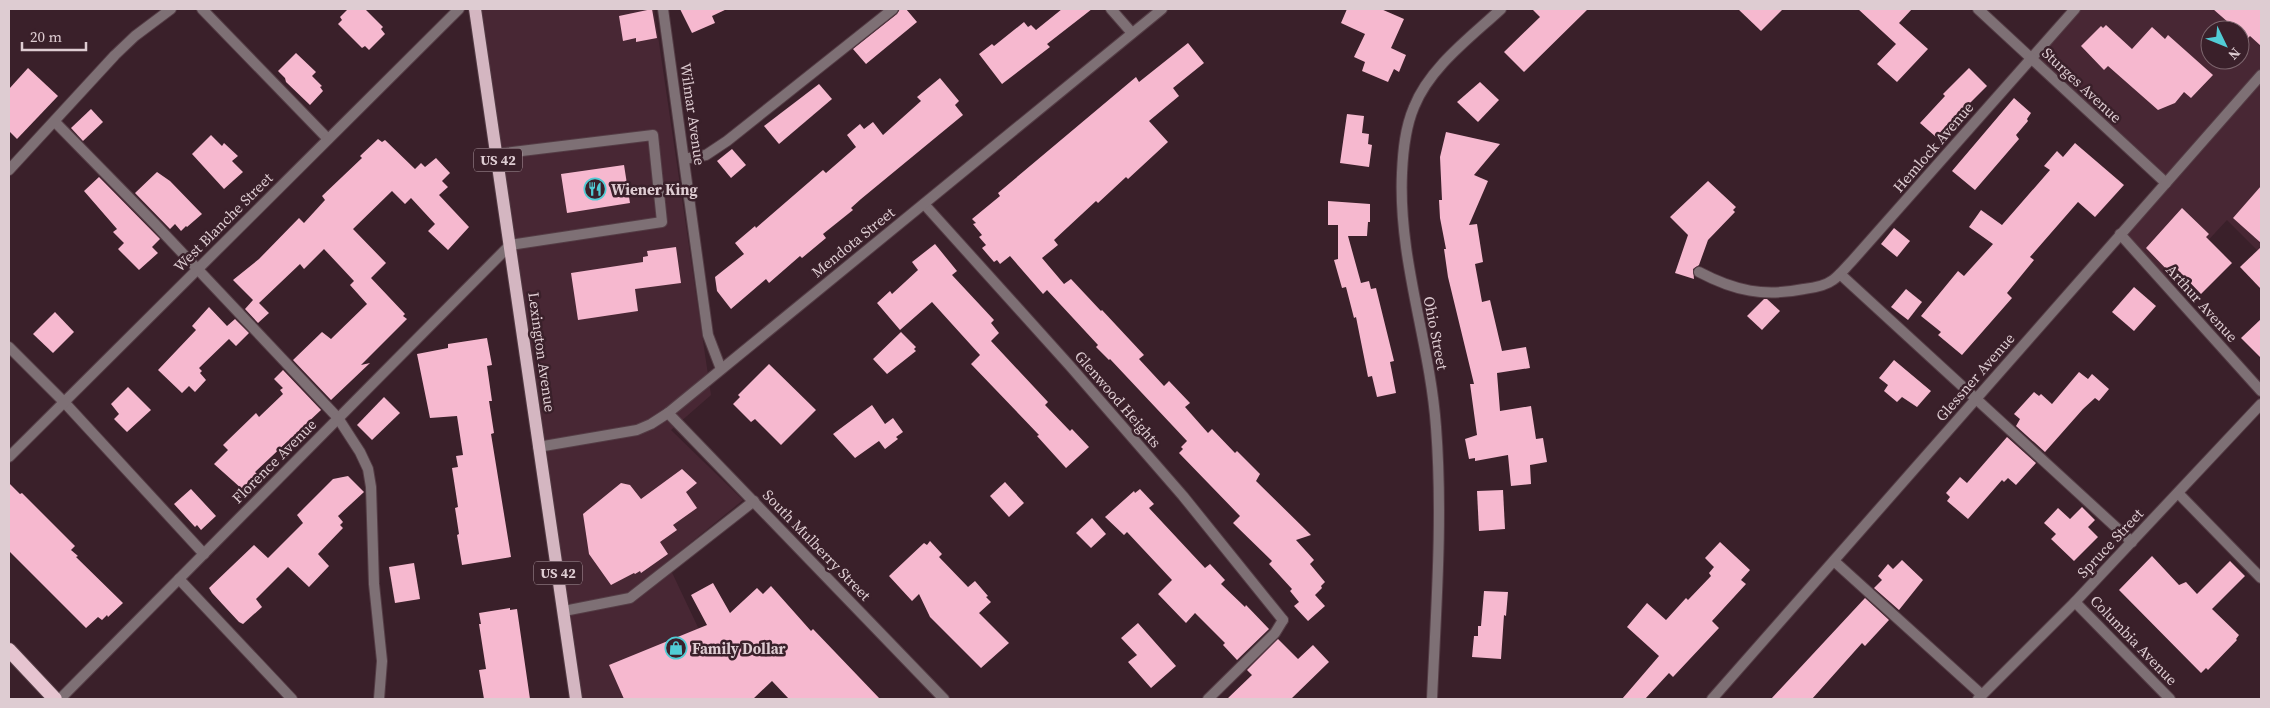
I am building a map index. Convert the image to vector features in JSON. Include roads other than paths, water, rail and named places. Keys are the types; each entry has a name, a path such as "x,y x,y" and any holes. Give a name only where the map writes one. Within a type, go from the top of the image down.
{"highway":[{"path":"9,650 55,699"}],"main road":[{"name":"Lexington Avenue","path":"475,9 498,154 538,447 576,699"}],"street":[{"path":"9,170 115,55 135,36 172,9"},
{"path":"202,9 328,139"},
{"name":"West Blanche Street","path":"9,458 459,9"},
{"name":"Wilmar Avenue","path":"663,9 708,335 721,369"},
{"path":"684,159 706,155 727,141 893,9"},
{"path":"1111,9 1132,33"},
{"name":"Mendota Street","path":"538,447 637,430 668,413 1162,9"},
{"name":"Ohio Street","path":"1432,699 1440,521 1438,458 1430,377 1410,282 1401,218 1403,147 1414,106 1433,76 1501,9"},
{"name":"Sturges Avenue","path":"1978,9 2166,183"},
{"name":"Hemlock Avenue","path":"1699,272 1723,285 1745,290 1783,293 1832,281 2075,9"},
{"name":"Glessner Avenue","path":"1712,699 2261,75"},
{"path":"55,122 198,269 338,418 360,452 368,469 371,487 374,584 382,661 379,699"},
{"path":"498,154 653,136 662,222 510,245"},
{"name":"Glenwood Heights","path":"924,204 1070,366 1183,496 1283,620 1275,633 1208,699"},
{"name":"Arthur Avenue","path":"2120,234 2261,391"},
{"name":"Florence Avenue","path":"60,699 510,245"},
{"path":"1840,274 2132,542"},
{"path":"9,347 64,402 204,554"},
{"name":"Spruce Street","path":"1980,697 2075,602 2261,404"},
{"name":"South Mulberry Street","path":"668,413 944,699"},
{"path":"2178,493 2261,578"},
{"path":"564,611 630,598 754,501"},
{"path":"1834,561 1980,697"},
{"path":"179,579 292,699"},
{"name":"Columbia Avenue","path":"2075,602 2170,699"}],"place":[{"name":"Wiener King","path":"595,189"},
{"name":"Family Dollar","path":"676,648"}]}
